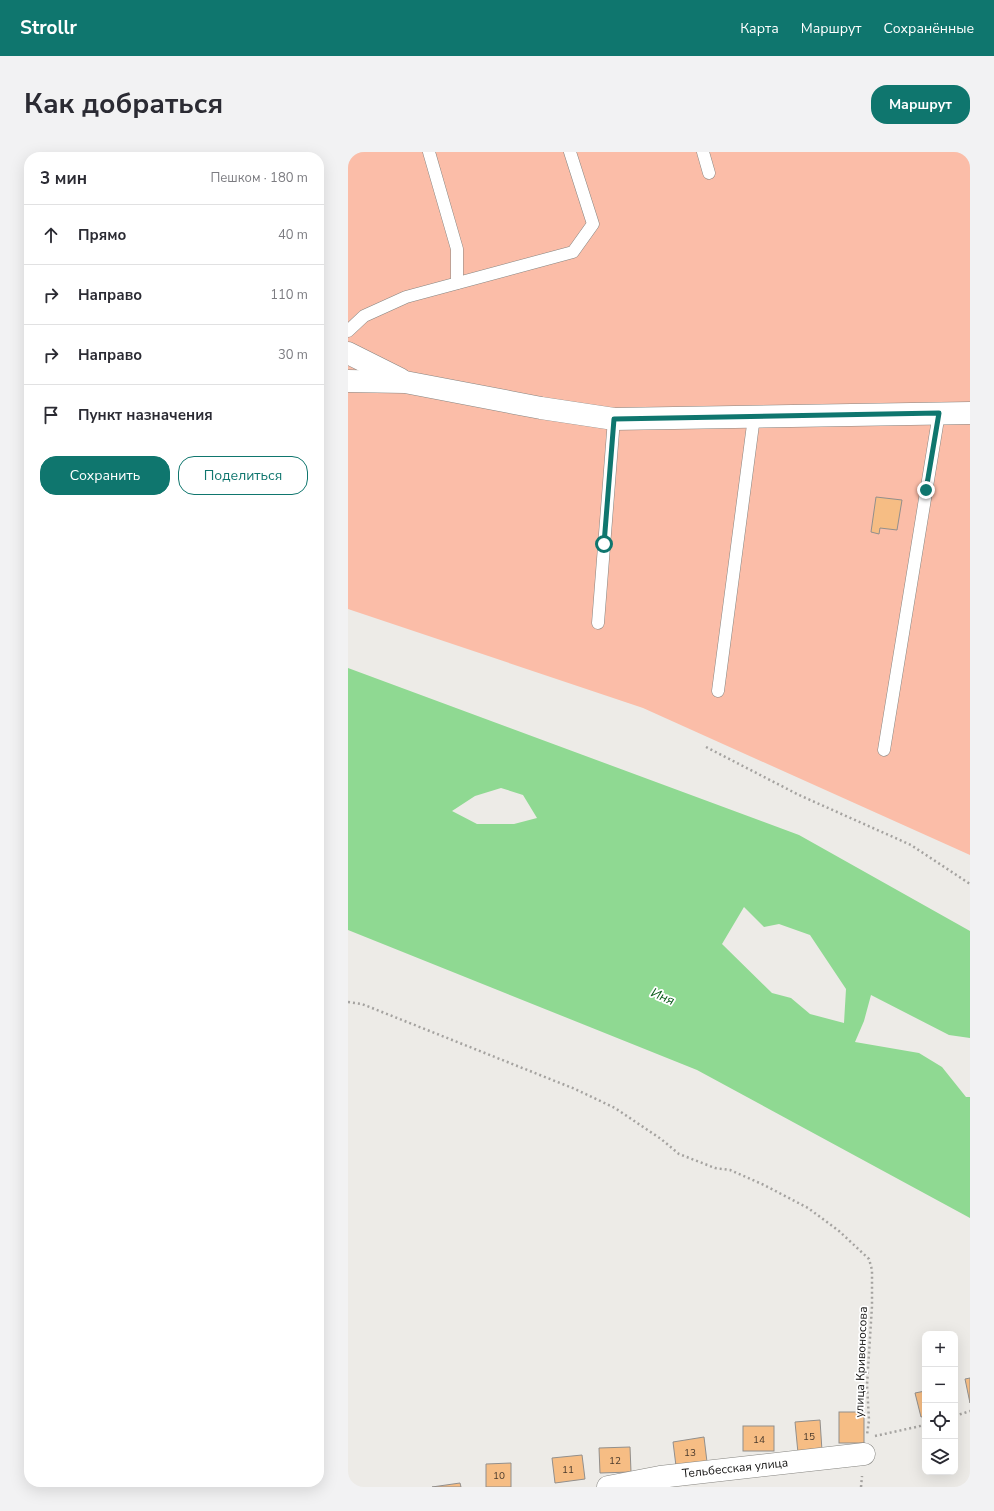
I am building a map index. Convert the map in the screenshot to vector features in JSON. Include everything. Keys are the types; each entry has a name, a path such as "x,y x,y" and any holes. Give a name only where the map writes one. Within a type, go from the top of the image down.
{"street":[{"path":"348,353 405,382"},
{"path":"348,381 405,382 541,408 614,419 970,413"},
{"name":"Тельбесская улица","path":"608,1487 660,1477 865,1446"}],"lane":[{"path":"429,152 457,249 457,283"},
{"path":"348,331 364,316 406,297 573,252 592,224 570,152"},
{"path":"703,152 709,173"},
{"path":"884,750 939,413"},
{"path":"718,691 754,417"},
{"path":"598,623 614,419"}],"path":[{"path":"706,747 799,795 911,845 970,884"},
{"name":"улица Кривоносова","path":"348,1002 362,1004 575,1089 615,1108 661,1139 679,1154 715,1168 730,1170 764,1185 808,1208 839,1231 869,1259 872,1270 872,1306 867,1385 869,1420 865,1446"},
{"path":"958,1415 970,1411"},
{"path":"865,1446 922,1426"}],"shaded area":[{"path":"348,152 970,152 970,855 643,708 348,609"}],"water":[{"name":"Иня","path":"348,668 799,835 970,931 970,1038 949,1035 871,995 864,1021 855,1042 919,1053 942,1067 966,1097 970,1097 970,1218 697,1070 348,930","holes":["501,788 523,795 537,818 514,824 477,824 452,811 475,796","744,907 764,927 779,924 810,935 846,989 844,1023 810,1014 791,998 772,993 722,944"]}],"building":[{"path":"876,497 902,500 897,530 880,528 879,534 871,532"},
{"path":"970,1378 970,1403 965,1379"},
{"path":"922,1392 922,1417 921,1417 915,1393"},
{"path":"839,1412 864,1412 864,1443 839,1443"},
{"path":"820,1420 822,1451 798,1453 795,1422"},
{"path":"743,1426 774,1426 774,1451 743,1451"},
{"path":"704,1437 707,1462 676,1466 673,1442"},
{"path":"630,1447 631,1472 600,1473 599,1448"},
{"path":"582,1455 585,1479 555,1483 552,1458"},
{"path":"511,1463 511,1487 486,1487 486,1464"},
{"path":"460,1483 461,1487 432,1487"}],"route":[{"path":"604,544 614,419 939,413 926,490"}]}
